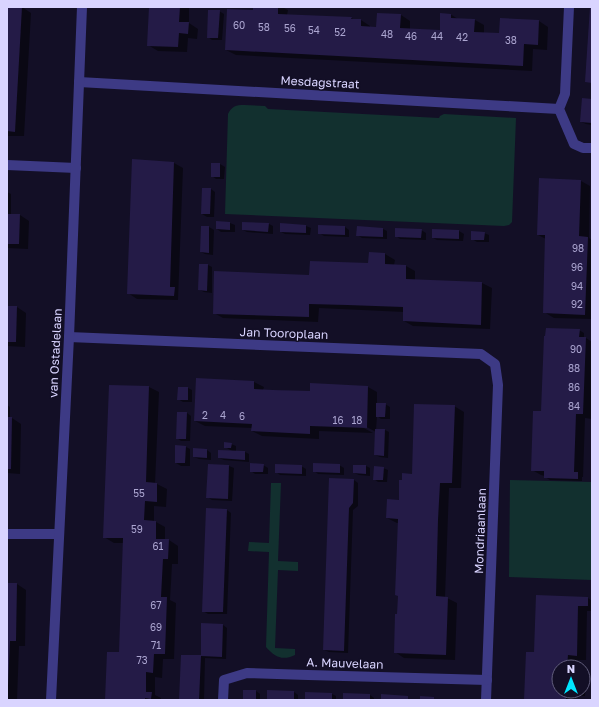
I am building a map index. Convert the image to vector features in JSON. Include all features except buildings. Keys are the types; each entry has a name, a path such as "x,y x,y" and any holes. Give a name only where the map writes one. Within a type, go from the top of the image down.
{"street":[{"name":"van Ostadelaan","path":"51,700 69,337 82,7"},
{"path":"569,7 565,94 559,109 574,144 583,148 592,148"},
{"name":"Mesdagstraat","path":"79,82 559,109"},
{"path":"7,165 76,168"},
{"name":"Jan Tooroplaan","path":"69,337 481,354 495,364"},
{"name":"Mondriaanlaan","path":"486,700 498,385 495,364"},
{"path":"7,534 59,534"},
{"name":"A. Mauvelaan","path":"223,700 224,680 247,673 308,676 487,680"}],"green space":[{"path":"234,106 265,106 268,109 439,118 444,114 516,118 512,222 509,225 504,226 225,214 228,114"},
{"path":"510,480 592,482 592,580 509,577"},
{"path":"271,483 281,483 278,561 298,562 298,571 278,570 275,648 295,649 295,655 286,658 276,656 266,647 269,552 248,551 249,542 269,543"}]}
